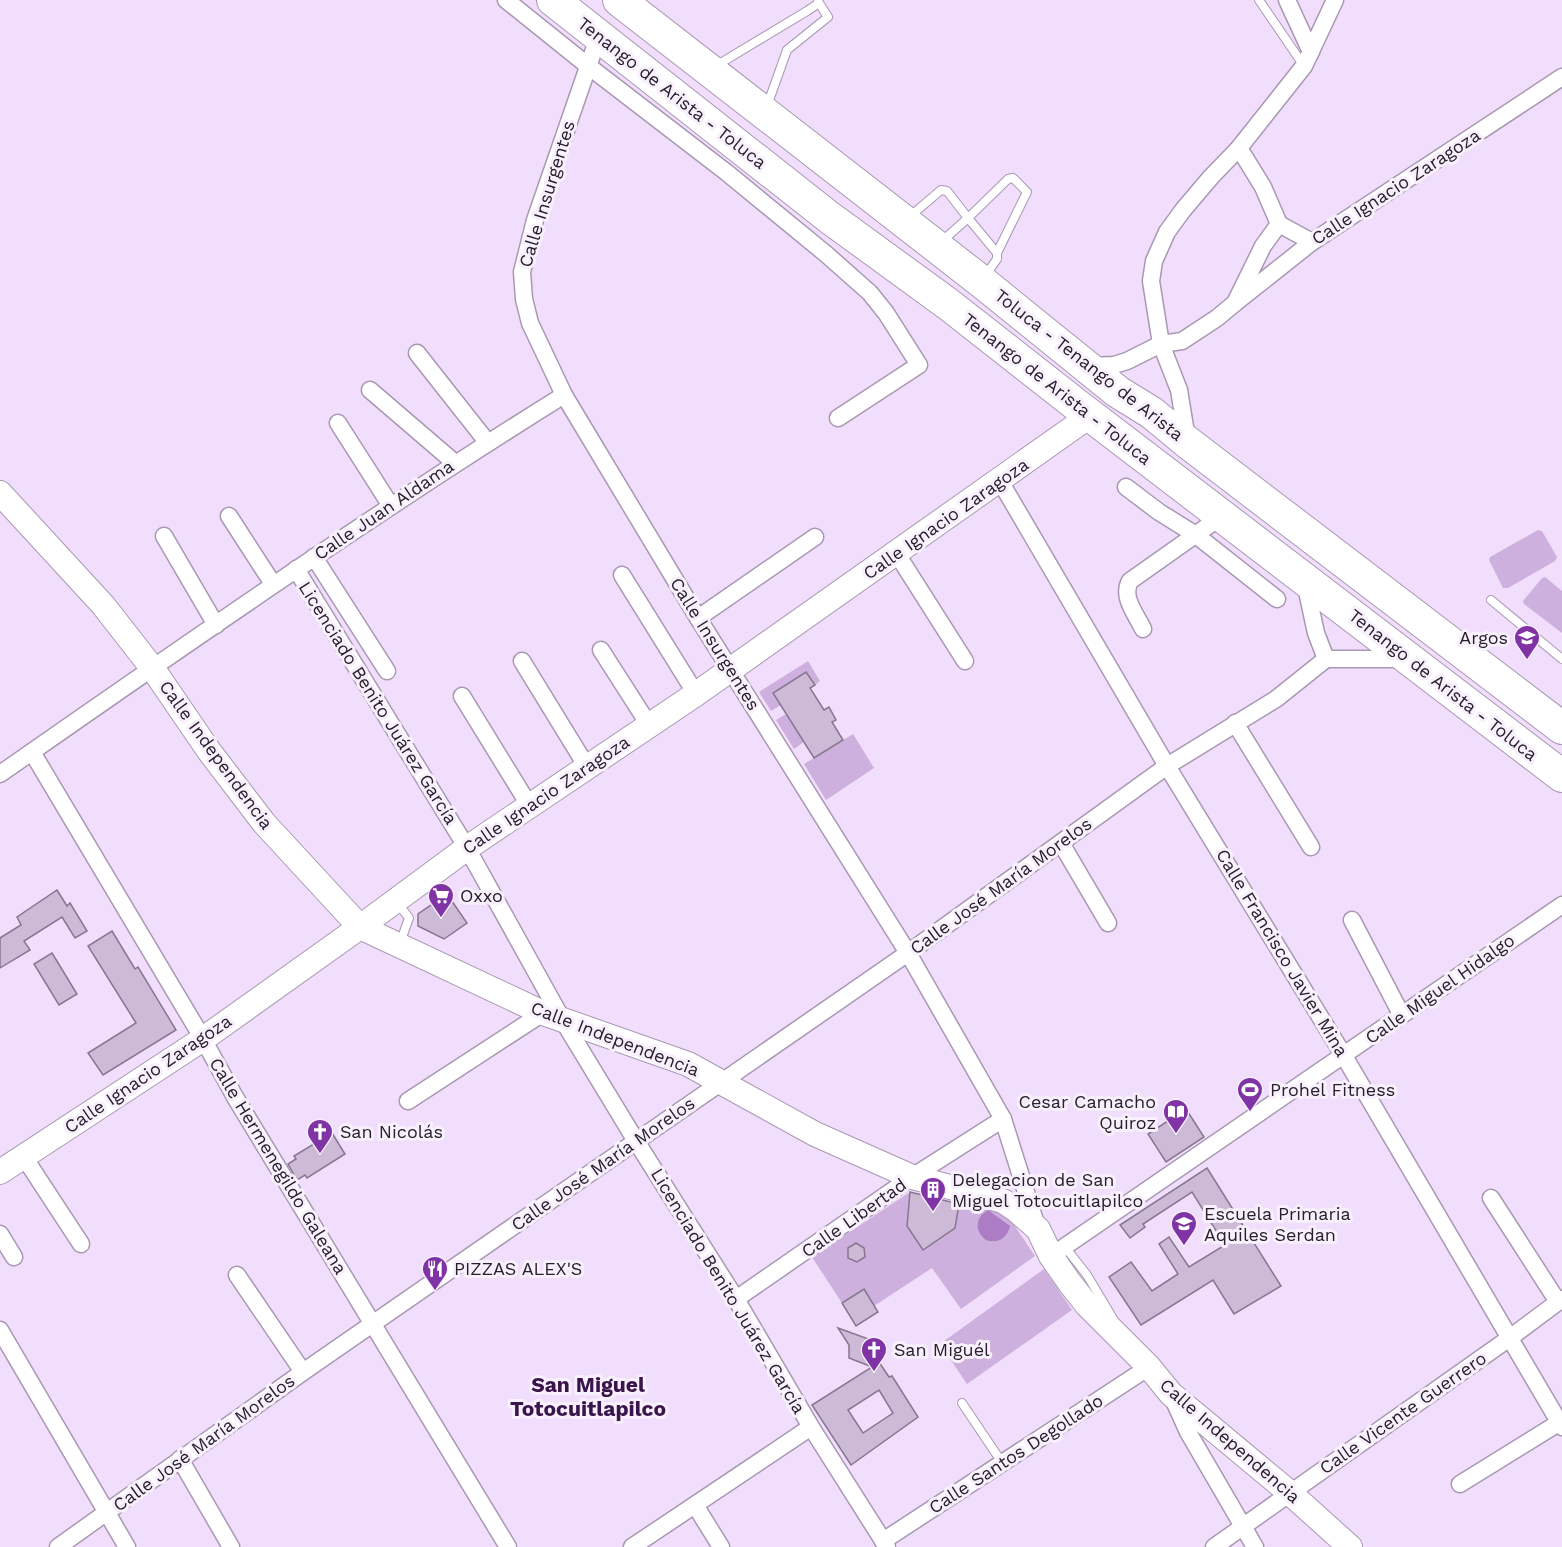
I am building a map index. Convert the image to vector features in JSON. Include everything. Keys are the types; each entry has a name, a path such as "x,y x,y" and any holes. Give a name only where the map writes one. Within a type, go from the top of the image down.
{"highway":[{"name":"Tenango de Arista - Toluca","path":"553,0 830,218 948,304 1562,776"},
{"name":"Toluca - Tenango de Arista","path":"619,0 982,282 1118,392 1152,413 1562,728"}],"street":[{"path":"506,0 726,172 826,254 870,293 886,313 919,365 838,418"},
{"path":"1287,0 1308,59"},
{"path":"1187,442 1179,390 1161,344 1151,281 1154,261 1167,232 1183,210 1239,148 1308,59 1335,0"},
{"name":"Calle Insurgentes","path":"599,35 535,220 522,272 524,299 530,323 564,395 698,618 908,953 1003,1119 1038,1229"},
{"name":"Calle Ignacio Zaragoza","path":"1088,366 1114,365 1161,344 1182,341 1235,303 1312,242 1562,77"},
{"path":"1239,148 1263,187 1279,224 1312,242"},
{"name":"Calle Ignacio Zaragoza","path":"1235,303 1263,246 1279,224"},
{"path":"417,353 488,443"},
{"path":"370,390 455,463"},
{"name":"Calle Juan Aldama","path":"0,774 273,584 455,463 564,395"},
{"name":"Calle Ignacio Zaragoza","path":"0,1172 203,1039 467,848 731,670 1091,415"},
{"path":"338,423 391,506"},
{"name":"Calle Francisco Javier Mina","path":"1000,481 1167,766 1344,1056 1561,1425"},
{"path":"1126,487 1159,512 1196,535 1277,598"},
{"name":"Calle Independencia","path":"0,493 103,605 153,669 209,751 264,823 360,927 552,1016 688,1064 815,1134 912,1177 1003,1201 1038,1229 1058,1252 1069,1282 1088,1305 1149,1367 1171,1394 1290,1493 1350,1547"},
{"path":"229,516 273,584"},
{"path":"1143,629 1126,595 1126,588 1130,581 1222,516"},
{"path":"164,536 216,625"},
{"path":"698,618 815,537"},
{"path":"897,554 965,661"},
{"path":"314,557 387,671"},
{"name":"Licenciado Benito Juárez García","path":"296,569 467,848 552,1016 636,1141 736,1299 811,1427 885,1544"},
{"path":"622,575 696,694"},
{"path":"1305,579 1316,633 1326,660 1409,659"},
{"path":"601,650 649,725"},
{"name":"Calle José María Morelos","path":"58,1547 303,1372 908,953 1167,766 1276,699 1326,660"},
{"path":"522,662 587,767"},
{"path":"462,696 529,805"},
{"path":"1235,723 1311,847"},
{"name":"Calle Hermenegildo Galeana","path":"32,752 203,1039 235,1097 508,1547"},
{"path":"1061,843 1108,923"},
{"name":"Calle Miguel Hidalgo","path":"1058,1252 1562,905"},
{"path":"1352,920 1401,1014"},
{"path":"408,1101 552,1016"},
{"name":"Calle Libertad","path":"736,1299 912,1177 1003,1119"},
{"path":"24,1157 81,1244"},
{"path":"1491,1198 1560,1300"},
{"path":"0,1234 14,1257"},
{"path":"237,1275 303,1372"},
{"name":"Calle Vicente Guerrero","path":"1214,1547 1560,1300"},
{"path":"0,1330 127,1547"},
{"name":"Calle Santos Degollado","path":"885,1544 1149,1367"},
{"path":"1171,1394 1188,1432 1255,1547"},
{"path":"1460,1484 1561,1425"},
{"path":"632,1547 811,1427"},
{"path":"180,1458 231,1547"},
{"path":"694,1505 721,1547"}],"lane":[{"path":"1259,0 1308,59"},
{"path":"709,70 818,1 828,17 787,50 764,113"},
{"path":"935,247 1010,177 1025,188 1026,195 997,253 997,259 982,282"},
{"path":"904,223 941,189 947,191 997,253"},
{"path":"1491,600 1562,659"},
{"path":"396,901 408,918 399,946"},
{"path":"962,1402 1003,1464"}],"shaded area":[{"path":"1538,530 1542,531 1557,557 1555,561 1508,588 1503,588 1489,560 1490,557"},
{"path":"1545,577 1562,591 1562,633 1523,601"},
{"path":"808,661 820,681 815,685 806,672 773,692 781,705 771,711 759,692"},
{"path":"786,714 804,742 794,749 776,720"},
{"path":"853,734 874,768 826,800 804,764"},
{"path":"910,1192 907,1226 923,1249 955,1228 959,1200 1002,1207 1035,1256 961,1309 932,1268 874,1306 864,1289 842,1303 812,1257"},
{"path":"988,1210 1010,1226 1004,1237 998,1240 986,1240 979,1232 978,1220"},
{"path":"1044,1269 1072,1310 967,1384 940,1344"}],"building":[{"path":"806,672 815,685 810,688 824,710 829,707 836,720 832,722 843,740 814,758 773,693"},
{"path":"57,890 67,906 70,903 87,931 75,938 62,917 24,941 30,950 0,968 0,938 21,925 17,917"},
{"name":"Oxxo","path":"447,894 467,923 444,939 418,926 418,914"},
{"path":"112,931 135,969 138,967 176,1030 103,1075 88,1053 136,1023 88,946"},
{"path":"52,953 77,994 59,1005 34,964"},
{"name":"Cesar Camacho Quiroz","path":"1186,1109 1204,1137 1166,1162 1148,1134"},
{"name":"San Nicolás","path":"332,1133 345,1154 307,1178 305,1175 297,1180 288,1164 296,1159 294,1156"},
{"path":"1207,1168 1281,1286 1234,1314 1213,1280 1141,1325 1109,1277 1131,1262 1152,1291 1178,1274 1159,1244 1169,1237 1189,1267 1225,1245 1192,1192 1143,1224 1145,1227 1130,1238 1120,1225"},
{"name":"Delegacion de San Miguel Totocuitlapilco","path":"910,1192 959,1204 955,1228 923,1250 907,1226"},
{"path":"856,1243 864,1248 865,1257 857,1262 848,1258 848,1248"},
{"path":"864,1289 878,1312 856,1326 842,1303"},
{"path":"838,1328 874,1341 876,1346 873,1353 889,1377 892,1376 918,1417 851,1465 812,1405 872,1367 849,1358 849,1345","holes":["879,1390 893,1413 863,1433 848,1410"]}],"place":[{"name":"Argos","path":"1527,661"},
{"name":"Oxxo","path":"441,919"},
{"name":"Prohel Fitness","path":"1250,1113"},
{"name":"Cesar Camacho Quiroz","path":"1176,1135"},
{"name":"San Nicolás","path":"320,1155"},
{"name":"Delegacion de San Miguel Totocuitlapilco","path":"933,1213"},
{"name":"Escuela Primaria Aquiles Serdan","path":"1184,1247"},
{"name":"PIZZAS ALEX'S","path":"435,1292"},
{"name":"San Miguél","path":"874,1373"}],"district":[{"name":"San Miguel Totocuitlapilco","path":"588,1397"}]}
